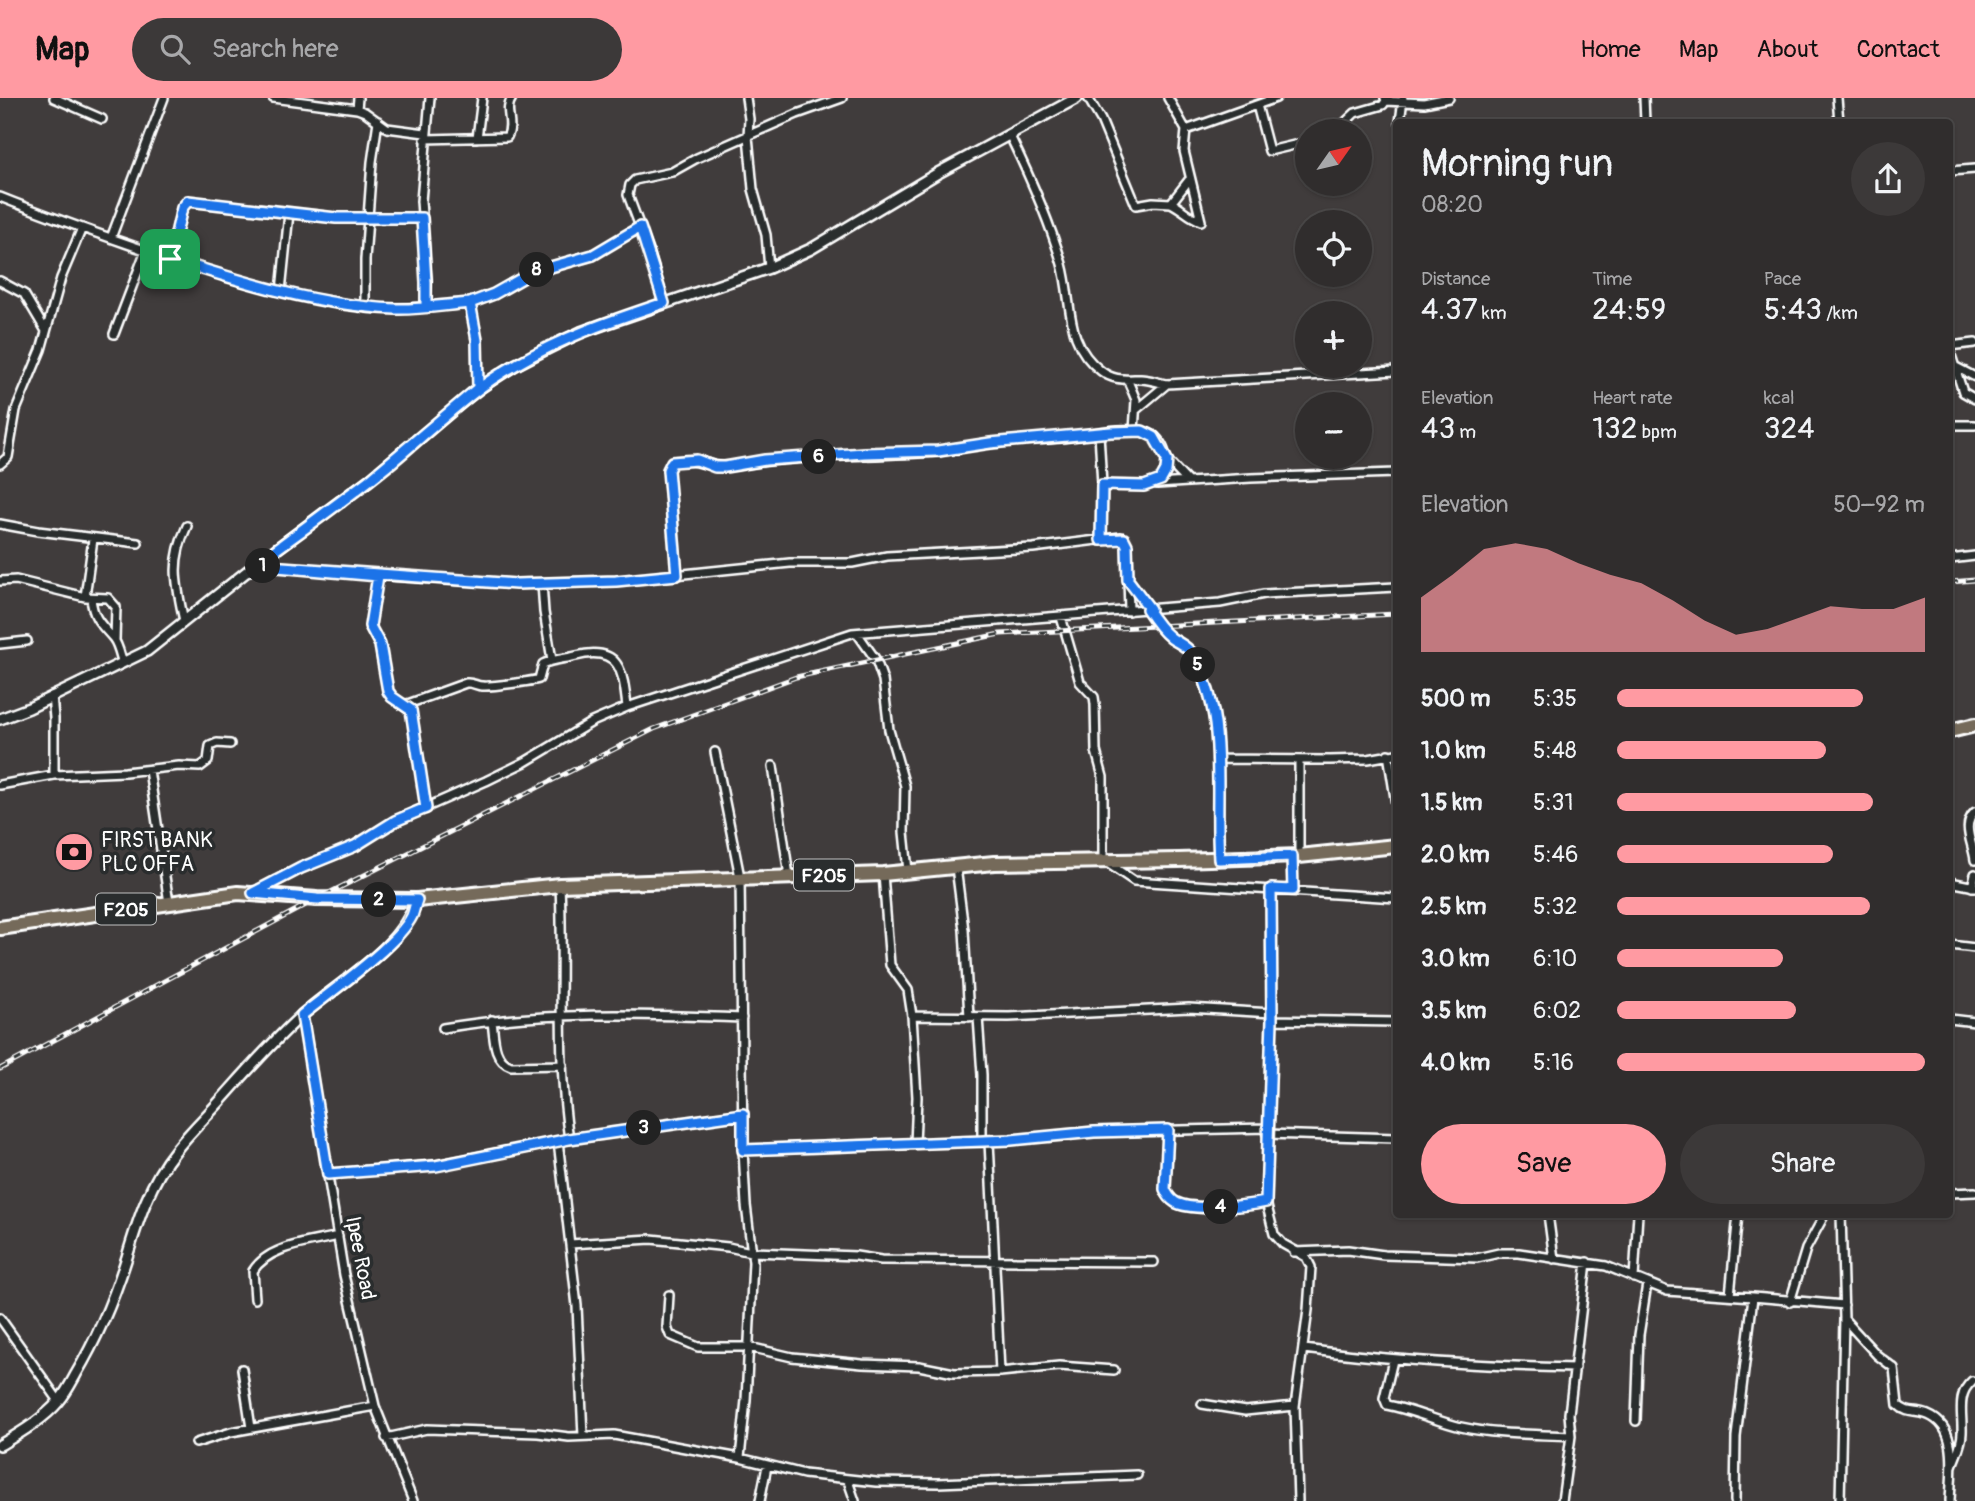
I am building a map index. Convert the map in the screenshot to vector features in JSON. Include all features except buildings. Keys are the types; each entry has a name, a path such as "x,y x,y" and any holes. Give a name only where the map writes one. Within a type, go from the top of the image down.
{"main road":[{"path":"1953,730 1975,725"},
{"name":"F205","path":"0,928 253,893 317,899 417,900 560,885 883,874 994,863 1296,856 1393,846"}],"street":[{"path":"54,98 102,119"},
{"path":"111,238 164,98"},
{"path":"273,98 357,109 387,128 425,136 477,138 507,137 511,127 507,109 512,98"},
{"path":"357,109 358,98"},
{"path":"426,307 421,201 430,98"},
{"path":"477,138 482,98"},
{"path":"746,98 753,189 766,235 769,268"},
{"path":"664,303 628,195 630,185 635,180 672,172 697,158 803,111 842,98"},
{"path":"0,719 147,651 255,565 369,480 478,388 515,365 581,332 769,268 811,248 938,173 1077,98"},
{"path":"1088,98 1101,120 1136,205 1171,203 1201,221 1184,151 1186,130 1168,98"},
{"path":"1186,130 1276,98"},
{"path":"1349,119 1356,113 1383,105 1386,99 1424,103 1449,98"},
{"path":"1644,98 1645,119"},
{"path":"1837,98 1839,119"},
{"path":"1400,119 1403,100"},
{"path":"1257,105 1269,151 1295,145"},
{"path":"365,307 365,260 373,146 378,121"},
{"path":"1010,136 1037,192 1063,266 1078,347 1084,357 1101,371 1128,381 1145,379 1167,384 1240,382 1393,371"},
{"path":"1953,171 1975,169"},
{"path":"1171,203 1189,180"},
{"path":"0,197 170,259 242,282 365,307 398,309 470,303 494,294 533,272 593,255 640,227"},
{"path":"170,259 182,208 188,201 369,219 422,218"},
{"path":"281,291 289,213"},
{"path":"0,464 8,457 16,410 30,379 61,278 82,228"},
{"path":"114,334 146,250"},
{"path":"0,281 24,294 46,331"},
{"path":"470,303 477,340 478,388"},
{"path":"1953,346 1975,343"},
{"path":"1953,360 1963,392 1975,399"},
{"path":"1956,367 1975,377"},
{"path":"1128,381 1133,389 1137,409 1134,431"},
{"path":"1137,409 1167,384"},
{"path":"1953,425 1975,425"},
{"path":"677,575 668,470 672,462 697,460 715,467 725,467 765,460 938,451 990,443 1134,431 1147,432 1154,437 1167,460 1187,481"},
{"path":"1099,433 1101,540"},
{"path":"1153,484 1164,477 1167,460"},
{"path":"1102,485 1393,472"},
{"path":"0,524 93,539 138,543"},
{"path":"184,621 175,581 178,546 187,526"},
{"path":"93,539 88,597 92,611 106,633 115,640"},
{"path":"255,565 516,584 616,581 755,565 852,563 887,556 1033,548 1124,539 1127,545 1129,611"},
{"path":"1953,559 1975,556"},
{"path":"378,576 370,626 380,645 388,691 411,710 426,808"},
{"path":"0,581 16,580 88,597 108,598 116,607 115,640 122,661"},
{"path":"1128,580 1169,637 1189,650 1213,706 1219,859"},
{"path":"542,583 552,660"},
{"path":"253,893 301,868 355,846 395,821 525,762 567,735 627,707 804,647 857,633 1220,603 1264,594 1393,587"},
{"path":"1061,617 1080,682 1094,697 1096,751 1103,777 1103,860 1133,881 1393,898"},
{"path":"857,633 876,660 889,730 905,786 904,832 908,871"},
{"path":"0,644 27,641"},
{"path":"405,705 466,683 472,682 480,687 520,680 530,682 539,678 543,664 587,653 607,654 620,667 627,707"},
{"path":"52,696 54,775"},
{"path":"0,785 54,775 179,766 200,767 208,761 210,746 217,743 230,744"},
{"path":"715,752 740,877 743,1150 754,1262 740,1458"},
{"path":"1217,759 1368,759 1392,754"},
{"path":"1293,890 1299,760"},
{"path":"773,766 789,876"},
{"path":"149,770 169,903"},
{"path":"1975,812 1971,815 1967,829 1975,860"},
{"path":"956,867 982,1075 993,1198 1000,1372"},
{"path":"883,874 890,965 908,990 912,1016 917,1097 915,1144"},
{"path":"1953,882 1974,887 1975,874"},
{"path":"560,885 563,1065 569,1139"},
{"path":"1271,889 1272,1017 1266,1202 1274,1234 1294,1252 1306,1257 1311,1267 1304,1349 1295,1406 1298,1501"},
{"path":"0,1446 22,1432 59,1401 94,1343 110,1306 140,1215 156,1180 174,1152 244,1074 302,1015 358,971 400,933 411,918 417,900"},
{"path":"1953,945 1975,948"},
{"path":"912,1016 1009,1017 1189,1008 1272,1017 1393,1022"},
{"name":"Ipee Road","path":"302,1015 344,1275 375,1406 413,1501"},
{"path":"443,1028 492,1020 563,1015 741,1018"},
{"path":"1953,1019 1975,1021"},
{"path":"492,1020 495,1045 499,1059 504,1064 563,1065"},
{"path":"328,1174 436,1166 569,1139 743,1114"},
{"path":"743,1150 986,1141 1094,1132 1168,1130 1267,1131 1393,1138"},
{"path":"1168,1130 1165,1189 1176,1203 1185,1206 1231,1208 1266,1202"},
{"path":"558,1142 578,1306 583,1436"},
{"path":"1953,1193 1975,1192"},
{"path":"1549,1218 1554,1259"},
{"path":"1634,1278 1638,1218"},
{"path":"1730,1294 1738,1218"},
{"path":"1790,1302 1806,1249 1823,1218"},
{"path":"1840,1501 1844,1319 1841,1218"},
{"path":"255,1298 253,1271 262,1258 338,1236"},
{"path":"570,1244 651,1239 751,1252 856,1256 881,1260 1154,1262"},
{"path":"1294,1252 1348,1250 1384,1255 1477,1258 1499,1253 1519,1253 1606,1266 1667,1291 1844,1305"},
{"path":"1562,1501 1571,1436 1569,1414 1587,1262"},
{"path":"1636,1421 1639,1335 1647,1284"},
{"path":"669,1295 667,1326 670,1335 698,1347 749,1347 792,1357 919,1366 954,1373 1059,1366 1114,1370"},
{"path":"1735,1501 1736,1437 1746,1333 1753,1297"},
{"path":"0,1318 59,1401"},
{"path":"1844,1319 1877,1355 1894,1368 1898,1405 1908,1412 1932,1416 1949,1436 1952,1466 1950,1501"},
{"path":"1304,1349 1393,1360 1575,1368"},
{"path":"1393,1360 1384,1398 1387,1405 1411,1409 1478,1430 1507,1434 1571,1436"},
{"path":"242,1369 251,1428"},
{"path":"1952,1466 1962,1434 1962,1397 1965,1387 1972,1381"},
{"path":"1202,1404 1245,1411 1295,1406"},
{"path":"196,1443 251,1428 375,1406"},
{"path":"386,1438 407,1432 441,1429 614,1435 848,1480 938,1483 1137,1475"},
{"path":"760,1501 767,1466"},
{"path":"848,1480 855,1501"}],"railway":[{"path":"1953,582 1975,580"},
{"path":"0,1069 317,899 654,729 796,677 1000,634 1393,614"}],"place":[{"name":"FIRST BANK PLC OFFA","path":"74,852"}],"route":[{"path":"170,259 182,208 188,201 336,218 422,218 426,307 470,303 494,294 533,272 593,255 640,227 664,303 581,332 515,365 478,388 438,424 369,480 312,523 255,565 516,584 616,581 677,575 668,470 672,462 687,459 725,467 765,460 938,451 990,443 1111,432 1142,431 1151,434 1167,460 1164,477 1157,483 1144,486 1102,485 1101,540 1121,537 1124,539 1127,545 1128,580 1150,609 1147,609 1158,626 1189,650 1209,693 1213,706 1217,759 1216,828 1219,859 1292,856 1293,890 1271,889 1272,1020 1266,1202 1231,1208 1185,1206 1176,1203 1165,1189 1168,1130 1094,1132 1011,1140 743,1150 743,1114 569,1139 436,1166 328,1174 302,1015 358,971 400,933 411,918 417,900 317,899 253,893 301,868 355,846 395,821 426,808 411,710 388,691 380,645 370,626 378,576 255,565 369,480 478,388 477,340 470,303 426,307 398,309 351,305 242,282 170,259"}]}
